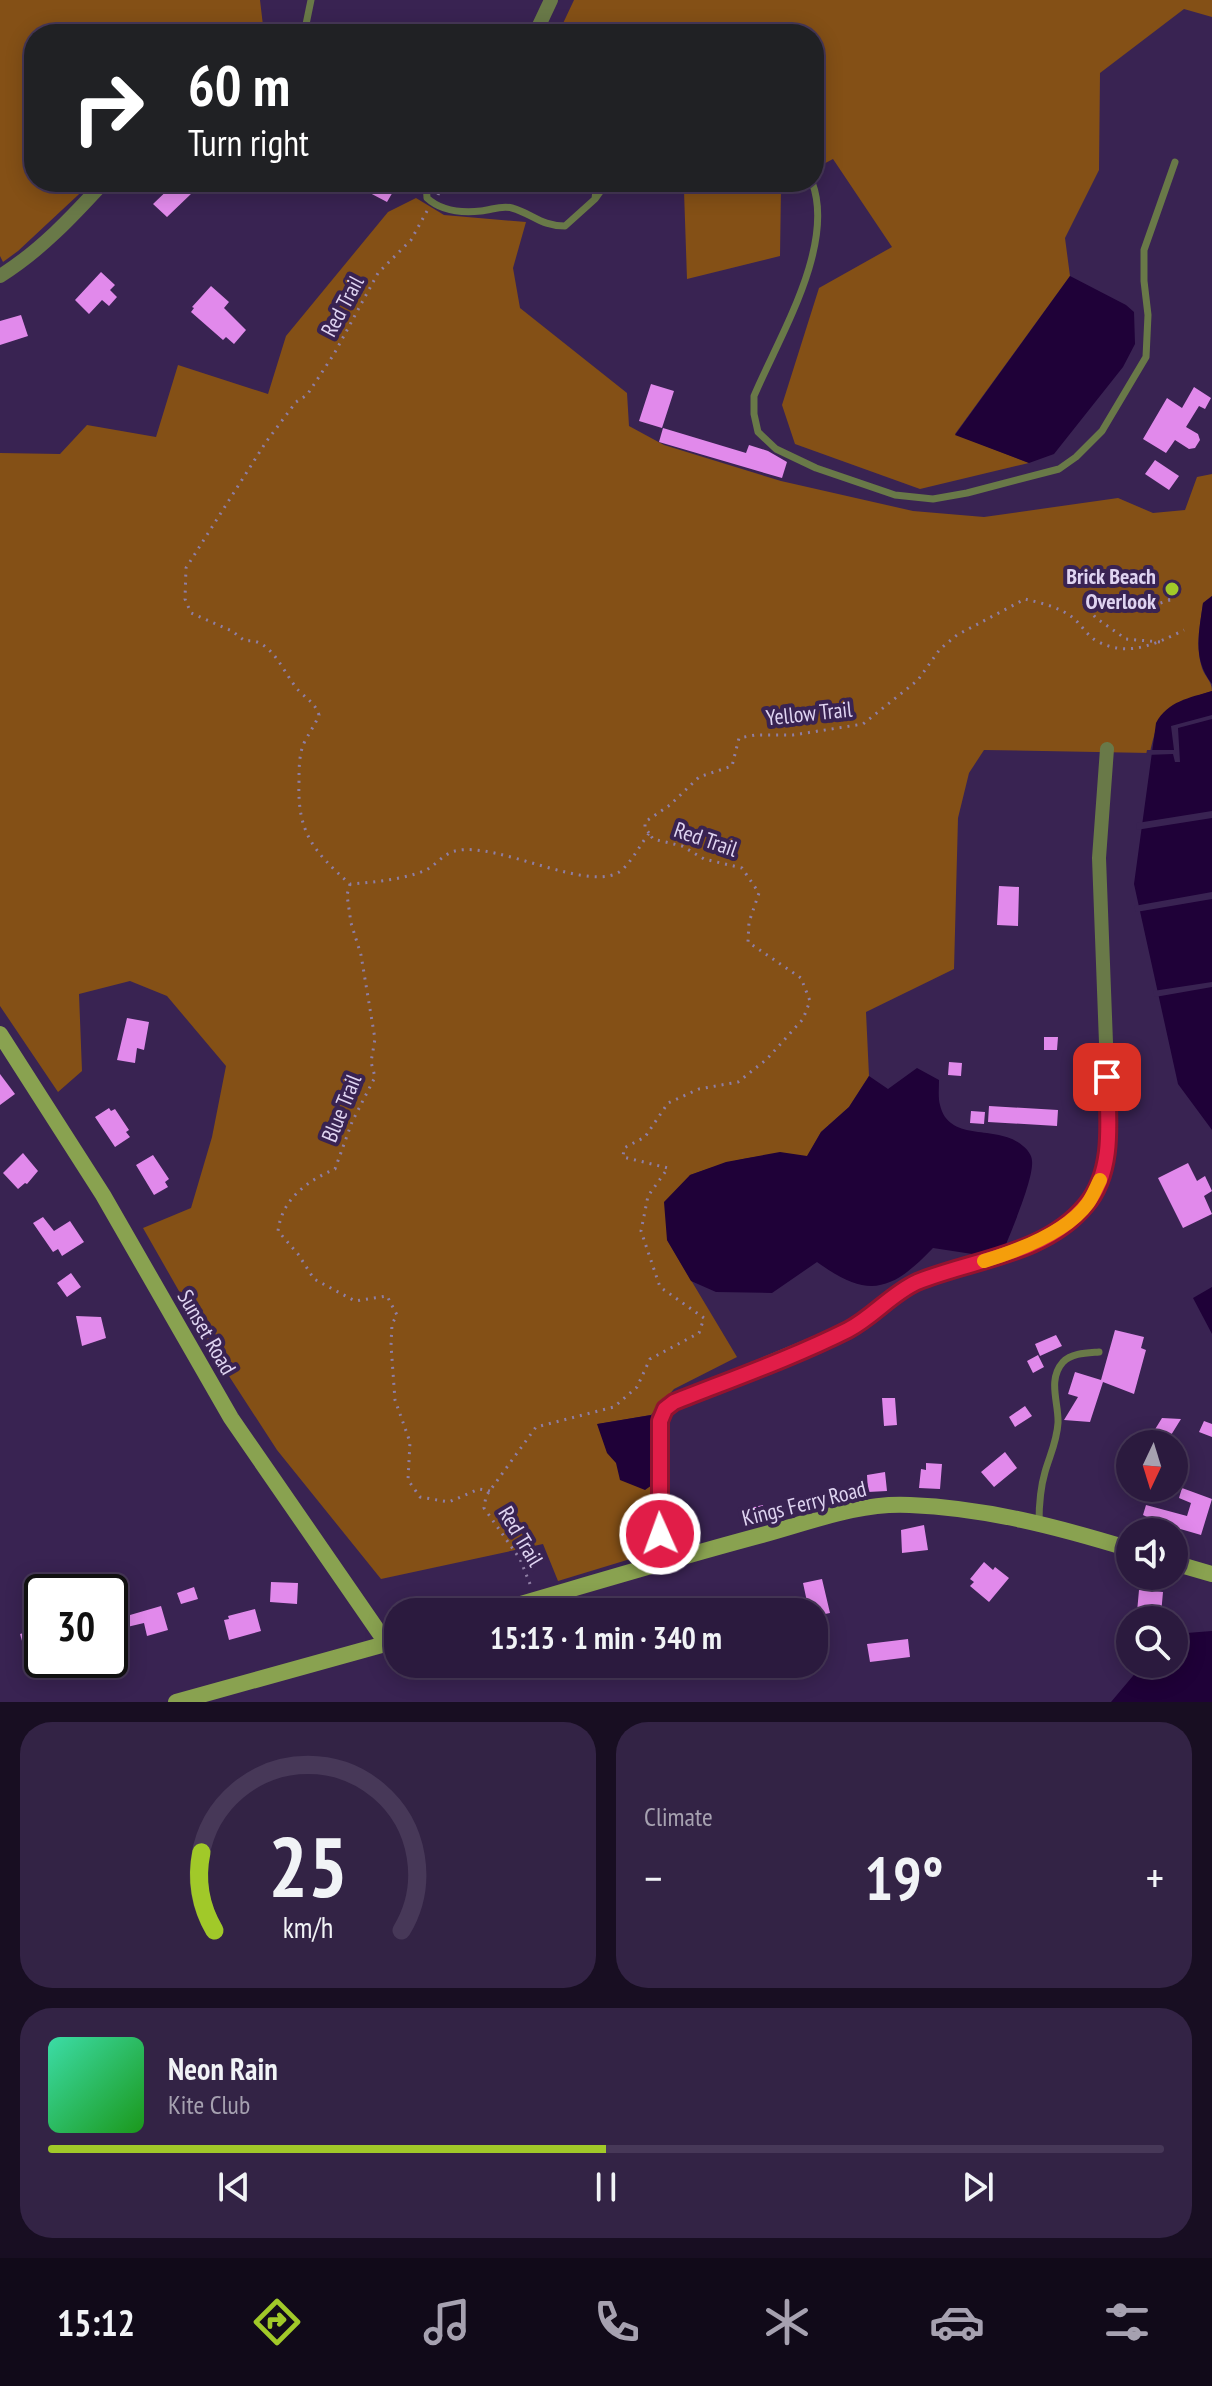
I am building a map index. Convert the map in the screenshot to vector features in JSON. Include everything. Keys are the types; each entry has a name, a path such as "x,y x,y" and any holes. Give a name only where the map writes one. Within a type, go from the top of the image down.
{"street":[{"path":"540,24 551,0"},
{"path":"0,276 23,262 71,219 95,192"},
{"path":"661,1562 660,1421 665,1409 674,1402 851,1328 893,1295 917,1283 1009,1254 1069,1223 1088,1203 1101,1178 1109,1122 1099,858 1107,749"},
{"name":"Sunset Road","path":"3,1043 103,1195 231,1418 384,1630"},
{"name":"Kings Ferry Road","path":"540,1598 857,1509 908,1504 988,1512 1116,1545"},
{"path":"1188,1567 1212,1574"},
{"path":"176,1702 384,1644"}],"lane":[{"path":"306,24 311,0"},
{"path":"816,192 816,230 808,273 754,396 758,432 776,449 816,468 895,495 933,499 1059,469 1102,431 1146,357 1148,315 1144,250 1175,162"},
{"path":"427,192 432,203 450,210 501,206 549,226 565,226 600,192"},
{"path":"595,199 596,192"},
{"path":"1039,1523 1040,1491 1058,1426 1054,1387 1056,1374 1063,1362 1072,1356 1099,1352"}],"path":[{"name":"Red Trail","path":"439,192 411,240 378,273 334,354 307,395 296,402 266,442 186,568 185,599 191,613 274,654 298,689 315,705 319,715 304,744 299,765 302,826 325,861 350,884 386,881 425,871 454,851 508,855 592,878 623,869 649,833 653,839 682,846 704,859 742,868 759,893 749,922 748,942 801,978 810,1001 803,1019 767,1059 738,1082 699,1089 668,1103 645,1137 624,1148 623,1157 668,1168 648,1196 641,1231 660,1287 704,1318 699,1333 650,1359 637,1387 614,1407 536,1427 490,1491 484,1508 520,1559 537,1598"},
{"path":"1160,642 1126,639 1096,618 1081,601 1117,597 1145,608 1173,599 1168,599 1167,594"},
{"name":"Yellow Trail","path":"649,833 645,822 670,805 699,777 732,766 739,738 793,735 863,724 918,680 940,649 957,635 1025,599 1072,617 1094,639 1126,651 1160,642 1184,630"},
{"name":"Blue Trail","path":"350,884 347,895 351,923 361,955 375,1039 371,1062 375,1077 352,1122 335,1169 307,1181 280,1214 278,1231 314,1279 355,1301 387,1296 397,1315 392,1324 391,1345 395,1400 410,1442 408,1480 420,1497 449,1502 479,1489 490,1491"}],"shaded area":[{"path":"0,0 260,0 263,24 24,24 24,192 81,192 18,251 3,262 0,256"},
{"path":"574,0 1212,0 1212,17 1184,9 1100,73 1099,170 1065,238 1070,276 955,434 1029,463 920,489 795,444 782,405 819,288 892,247 833,159 824,164 824,24 563,24"},
{"path":"684,192 781,192 780,256 687,279"},
{"path":"416,198 444,215 526,222 513,268 520,308 627,393 629,426 664,445 781,481 913,511 984,517 1118,498 1153,513 1185,510 1197,477 1212,474 1212,596 1203,603 1198,644 1202,668 1212,691 1176,704 1163,716 1150,753 984,750 969,773 958,818 954,969 866,1012 869,1076 849,1107 821,1132 807,1157 777,1155 748,1158 690,1175 667,1240 737,1357 674,1389 651,1415 598,1424 607,1449 617,1462 655,1483 650,1553 558,1581 543,1544 381,1579 277,1450 216,1356 143,1228 191,1208 212,1137 226,1066 167,996 130,981 79,994 82,1071 58,1092 0,1006 0,453 60,454 87,425 156,437 178,365 268,394 286,336 388,212"},
{"path":"1070,276 1134,312 1135,344 1123,367 1054,454 1029,463 955,435"},
{"path":"1212,596 1212,684 1202,665 1198,645 1203,603"},
{"path":"1212,691 1212,1130 1178,1084 1134,884 1156,723 1173,705"},
{"path":"917,1068 939,1080 940,1105 953,1125 1013,1139 1030,1154 1032,1169 1029,1180 1004,1249 979,1255 933,1248 904,1274 878,1285 851,1282 817,1262 772,1293 716,1292 691,1281 667,1240 664,1202 690,1175 726,1162 780,1152 807,1156 821,1132 849,1107 869,1076 888,1089"},
{"path":"1212,1287 1212,1334 1193,1298"},
{"path":"651,1415 655,1483 645,1490 620,1480 616,1463 607,1453 597,1424"},
{"path":"1212,1631 1212,1702 1111,1702 1131,1678 1188,1678 1188,1633"}],"pier":[{"path":"1212,715 1212,719 1178,728 1180,762 1175,762 1173,754 1146,755 1147,750 1174,750 1171,726"},
{"path":"1212,811 1212,818 1136,830 1137,823"},
{"path":"1212,892 1212,899 1136,912 1134,906"},
{"path":"1212,982 1212,987 1155,997 1153,991"}],"building":[{"path":"166,192 192,193 167,217 153,204"},
{"path":"368,192 393,192 387,202"},
{"path":"101,272 115,285 110,290 117,297 109,306 102,300 89,314 75,300"},
{"path":"211,286 229,302 224,308 246,330 234,344 226,337 223,340 191,312"},
{"path":"21,315 28,336 0,345 0,321"},
{"path":"651,384 674,391 662,428 639,421"},
{"path":"1194,387 1211,398 1205,409 1199,406 1186,427 1198,434 1200,440 1195,448 1189,449 1175,440 1166,453 1143,439 1167,398 1182,408"},
{"path":"663,428 746,453 749,445 768,451 787,462 782,478 659,442"},
{"path":"1155,460 1179,476 1169,490 1145,474"},
{"path":"999,886 1019,887 1018,926 997,925"},
{"path":"127,1018 149,1022 144,1050 137,1048 135,1063 117,1060"},
{"path":"1044,1037 1058,1037 1057,1050 1044,1050"},
{"path":"949,1062 962,1063 961,1076 948,1075"},
{"path":"0,1074 15,1094 0,1105"},
{"path":"989,1106 1058,1110 1057,1126 988,1122"},
{"path":"109,1108 111,1111 115,1109 129,1130 126,1132 130,1137 115,1147 95,1117"},
{"path":"971,1111 985,1112 984,1124 970,1123"},
{"path":"23,1153 38,1171 18,1189 3,1173"},
{"path":"153,1155 169,1179 165,1182 168,1187 154,1195 136,1165"},
{"path":"1188,1163 1197,1181 1205,1176 1212,1191 1204,1196 1212,1214 1183,1228 1158,1178"},
{"path":"43,1217 54,1231 70,1221 84,1242 62,1256 58,1249 53,1252 33,1223"},
{"path":"71,1273 81,1287 67,1297 57,1283"},
{"path":"76,1316 101,1317 106,1338 82,1346"},
{"path":"1115,1330 1144,1337 1141,1348 1146,1350 1134,1394 1103,1382 1090,1422 1064,1420 1078,1397 1068,1394 1075,1372 1101,1380"},
{"path":"1056,1335 1062,1346 1040,1356 1035,1344"},
{"path":"1038,1355 1044,1367 1033,1373 1027,1361"},
{"path":"882,1398 895,1398 897,1425 884,1426"},
{"path":"1025,1406 1032,1416 1015,1427 1009,1417"},
{"path":"1162,1418 1181,1419 1174,1430 1155,1430"},
{"path":"1204,1421 1212,1424 1212,1437 1199,1432"},
{"path":"1005,1452 1017,1468 994,1487 981,1472"},
{"path":"926,1463 942,1464 940,1489 919,1488 921,1469 926,1470"},
{"path":"885,1472 887,1491 868,1492 867,1475"},
{"path":"1188,1490 1212,1499 1201,1535 1188,1531 1188,1518 1146,1518 1143,1515 1146,1505 1187,1516 1191,1503 1188,1502"},
{"path":"763,1505 765,1519 752,1522 749,1508"},
{"path":"924,1525 928,1550 902,1553 901,1530"},
{"path":"984,1562 1009,1578 989,1602 970,1586 974,1582 970,1579"},
{"path":"822,1579 826,1598 806,1598 803,1583"},
{"path":"271,1582 298,1583 297,1604 270,1602"},
{"path":"194,1587 198,1599 181,1604 177,1593"},
{"path":"1139,1590 1163,1592 1162,1606 1138,1606"},
{"path":"161,1606 168,1630 147,1636 144,1623 128,1627 128,1609 130,1615"},
{"path":"255,1609 261,1631 229,1640 224,1620 229,1619 228,1616"},
{"path":"908,1639 910,1657 870,1662 867,1644"}],"slow traffic":[{"path":"984,1261 1009,1254 1069,1223 1088,1203 1100,1180"}],"place":[{"name":"Brick Beach Overlook","path":"1172,589"}],"route":[{"path":"660,1534 660,1421 665,1409 674,1402 851,1328 893,1295 917,1283 1009,1254 1069,1223 1088,1203 1101,1178 1109,1122 1107,1077"}]}
